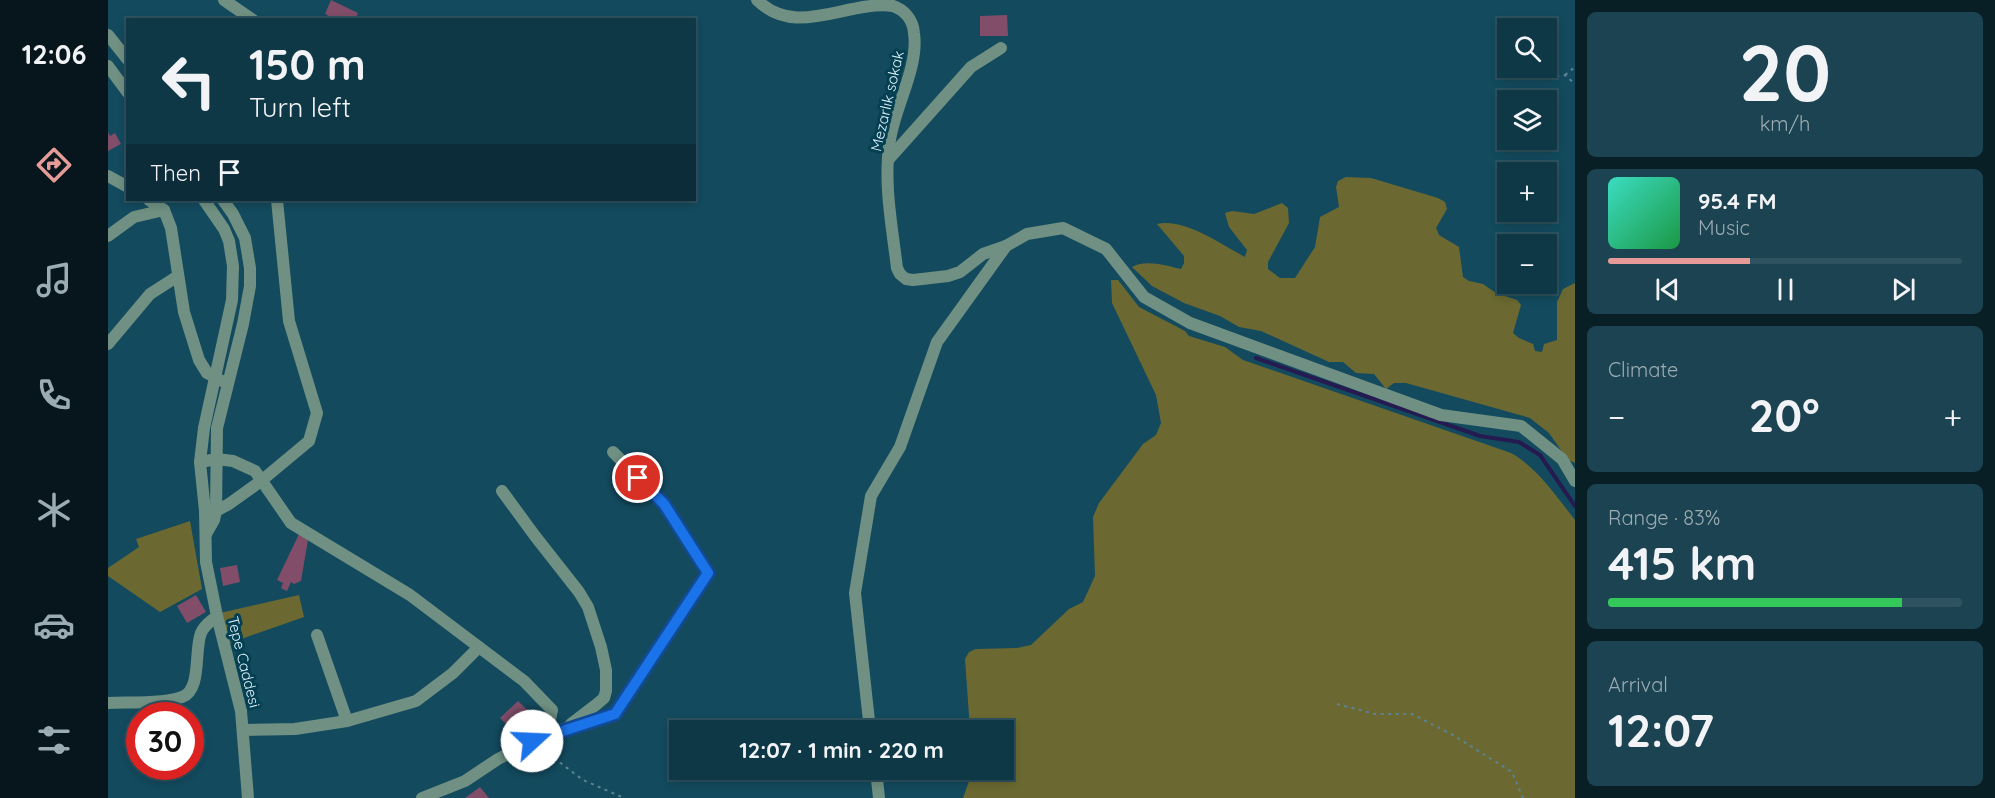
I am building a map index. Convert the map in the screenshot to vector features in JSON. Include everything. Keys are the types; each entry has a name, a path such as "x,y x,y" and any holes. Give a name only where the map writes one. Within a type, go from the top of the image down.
{"street":[{"path":"224,0 249,18"},
{"name":"Mezarlık sokak","path":"757,0 778,15 792,18 838,8 878,4 903,10 910,19 914,31 914,54 890,138 887,180 897,268 906,279 948,276 960,272 982,254 1006,246"},
{"path":"108,35 126,58"},
{"path":"888,160 971,67 1001,48"},
{"path":"108,66 126,90"},
{"path":"108,176 126,186"},
{"path":"150,201 164,210 171,228 184,312 199,360 207,373 228,384"},
{"path":"205,201 224,229 233,266 232,300 204,428 200,462 210,511"},
{"path":"210,511 217,459 217,428 248,303 250,268 245,238 225,201"},
{"path":"210,511 229,504 309,441 317,413 289,321 277,201"},
{"path":"108,236 134,217 164,210"},
{"path":"869,720 855,592 872,496 900,447 937,342 1006,246 1027,234 1063,228 1106,249 1144,297 1190,323 1441,415 1521,426 1562,459 1575,481"},
{"path":"108,344 150,294 178,276"},
{"path":"546,735 615,714 708,573 664,504 613,452"},
{"path":"200,462 217,459 242,464 255,471 291,523 410,595 524,681 552,710 546,735"},
{"path":"422,798 465,781 498,759 577,720 604,698 606,691 606,670 594,623 579,592 534,536 502,491"},
{"name":"Tepe Caddesi","path":"210,511 205,535 206,562 217,616 238,690 248,798"},
{"path":"108,703 170,700 189,693 195,679 201,633 205,626 217,616"},
{"path":"317,635 347,721"},
{"path":"243,730 295,729 347,721 416,701 453,673 479,647"},
{"path":"877,780 879,798"}],"path":[{"path":"1557,76 1575,68"},
{"path":"1564,75 1574,84"},
{"path":"1338,704 1375,714 1412,714 1423,719 1512,772 1523,798"},
{"path":"532,741 584,780 624,798"}],"shaded area":[{"path":"1346,177 1371,178 1445,202 1447,209 1436,228 1439,235 1459,247 1463,277 1483,284 1497,294 1517,300 1521,305 1513,333 1533,344 1535,351 1542,352 1544,344 1557,340 1557,302 1563,289 1575,283 1575,463 1568,460 1549,433 1530,418 1406,383 1394,383 1386,389 1374,374 1356,373 1343,362 1329,362 1261,331 1239,327 1220,316 1184,303 1152,286 1132,267 1150,263 1181,269 1184,256 1157,224 1168,223 1191,228 1245,257 1247,250 1229,227 1225,213 1232,211 1254,214 1282,203 1288,208 1289,223 1268,262 1268,269 1280,278 1295,278 1315,247 1320,217 1339,207 1336,187 1338,181"},
{"path":"1111,280 1118,280 1139,307 1185,331 1189,336 1225,347 1243,360 1511,453 1530,466 1546,483 1575,520 1575,798 963,798 969,780 1014,780 1014,720 969,720 965,659 969,652 976,649 1017,648 1031,645 1069,609 1083,602 1095,576 1093,517 1099,503 1143,444 1156,435 1161,423 1156,395 1112,303"},
{"path":"190,521 202,589 160,612 108,576 108,568 139,547 136,539"},
{"path":"299,595 304,617 227,644 220,613"}],"building":[{"path":"331,0 358,13 356,18 333,18 325,14"},
{"path":"1007,15 1008,36 980,36 980,16"},
{"path":"108,132 110,136 115,133 121,144 108,151"},
{"path":"299,534 308,540 301,581 294,584 291,582 287,591 281,588 283,583 277,580"},
{"path":"237,565 240,582 223,586 220,568"},
{"path":"196,595 206,612 187,623 177,606"},
{"path":"518,701 538,720 520,738 500,718"},
{"path":"480,787 489,798 465,798"}],"waterway":[{"path":"1256,358 1480,436 1519,442 1540,455 1575,506"}],"route":[{"path":"532,741 615,714 708,573 664,504 638,478"}]}
